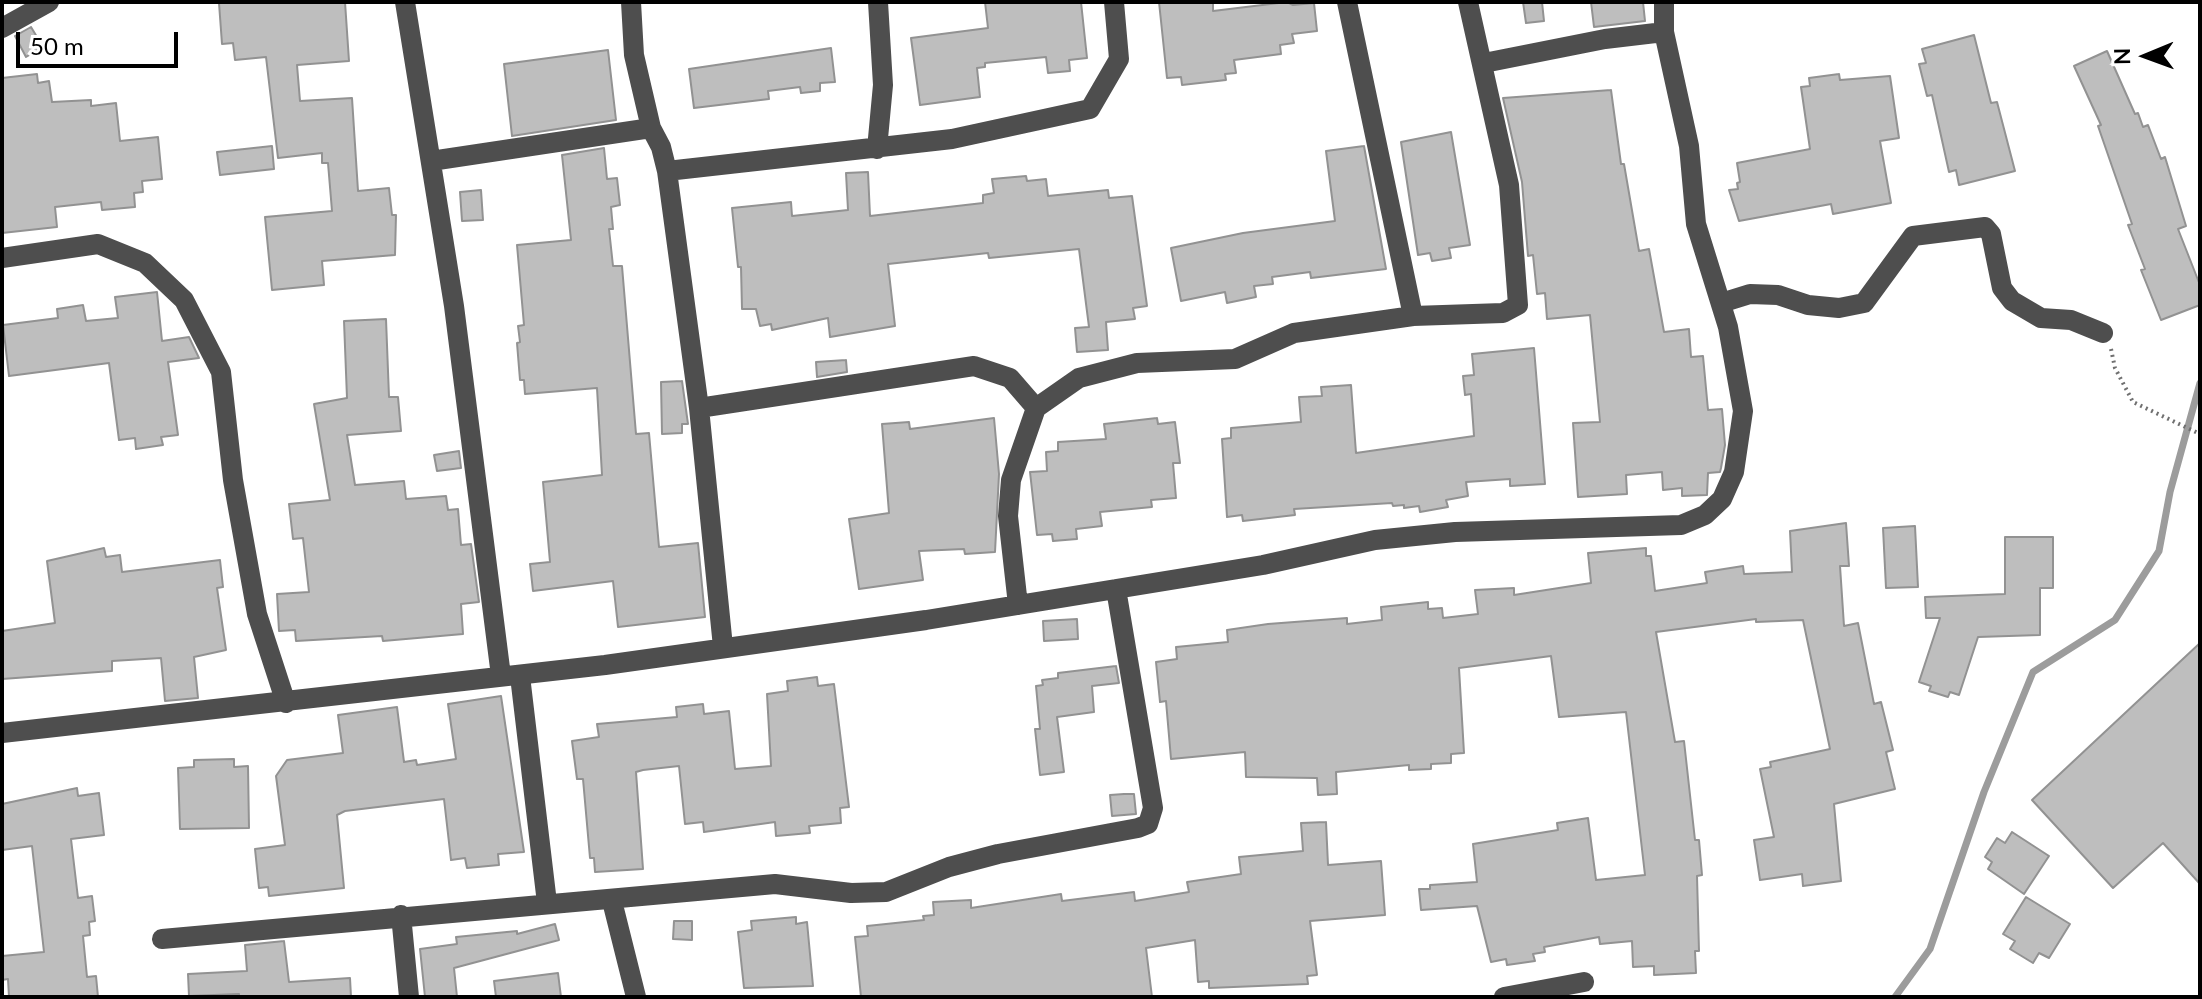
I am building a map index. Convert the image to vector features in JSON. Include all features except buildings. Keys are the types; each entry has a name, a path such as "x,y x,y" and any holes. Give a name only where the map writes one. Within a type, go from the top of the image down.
{"street":[{"path":"2,28 49,2"},
{"path":"405,2 547,903"},
{"path":"631,2 634,55 651,128 661,147 667,171 699,408 723,647"},
{"path":"877,149 883,85 878,2"},
{"path":"667,171 952,139 1090,109 1119,59 1114,2"},
{"path":"1347,2 1413,316"},
{"path":"1018,605 1007,498 1036,408 1079,378 1128,365 1235,359 1294,333 1413,316 1503,313 1518,305 1509,185 1468,2"},
{"path":"2,733 286,703 723,647 1116,589 1310,557 1375,540 1455,532 1681,525 1705,515 1722,499 1734,472 1743,411 1721,303 1696,224 1689,146 1664,32 1664,2"},
{"path":"1484,63 1605,39 1664,32"},
{"path":"431,161 651,128"},
{"path":"1721,303 1750,294 1778,295 1808,305 1839,308 1864,303 1913,236 1985,227 1991,234 2002,288 2012,301 2041,318 2071,320 2103,333"},
{"path":"2,258 98,244 145,263 184,300 221,372 233,480 257,614 286,703"},
{"path":"699,408 974,366 1010,378 1036,408"},
{"path":"162,939 401,915 612,901 775,884 851,893 886,892 949,867 998,854 1148,824 1153,808 1116,589"},
{"path":"612,901 636,997"},
{"path":"401,915 409,997"},
{"path":"1504,997 1584,982"}],"path":[{"path":"2103,333 2109,339 2115,368 2133,402 2200,434"}],"waterway":[{"path":"1895,997 1930,949 1984,792 2033,672 2115,620 2159,551 2170,492 2200,383"}]}
